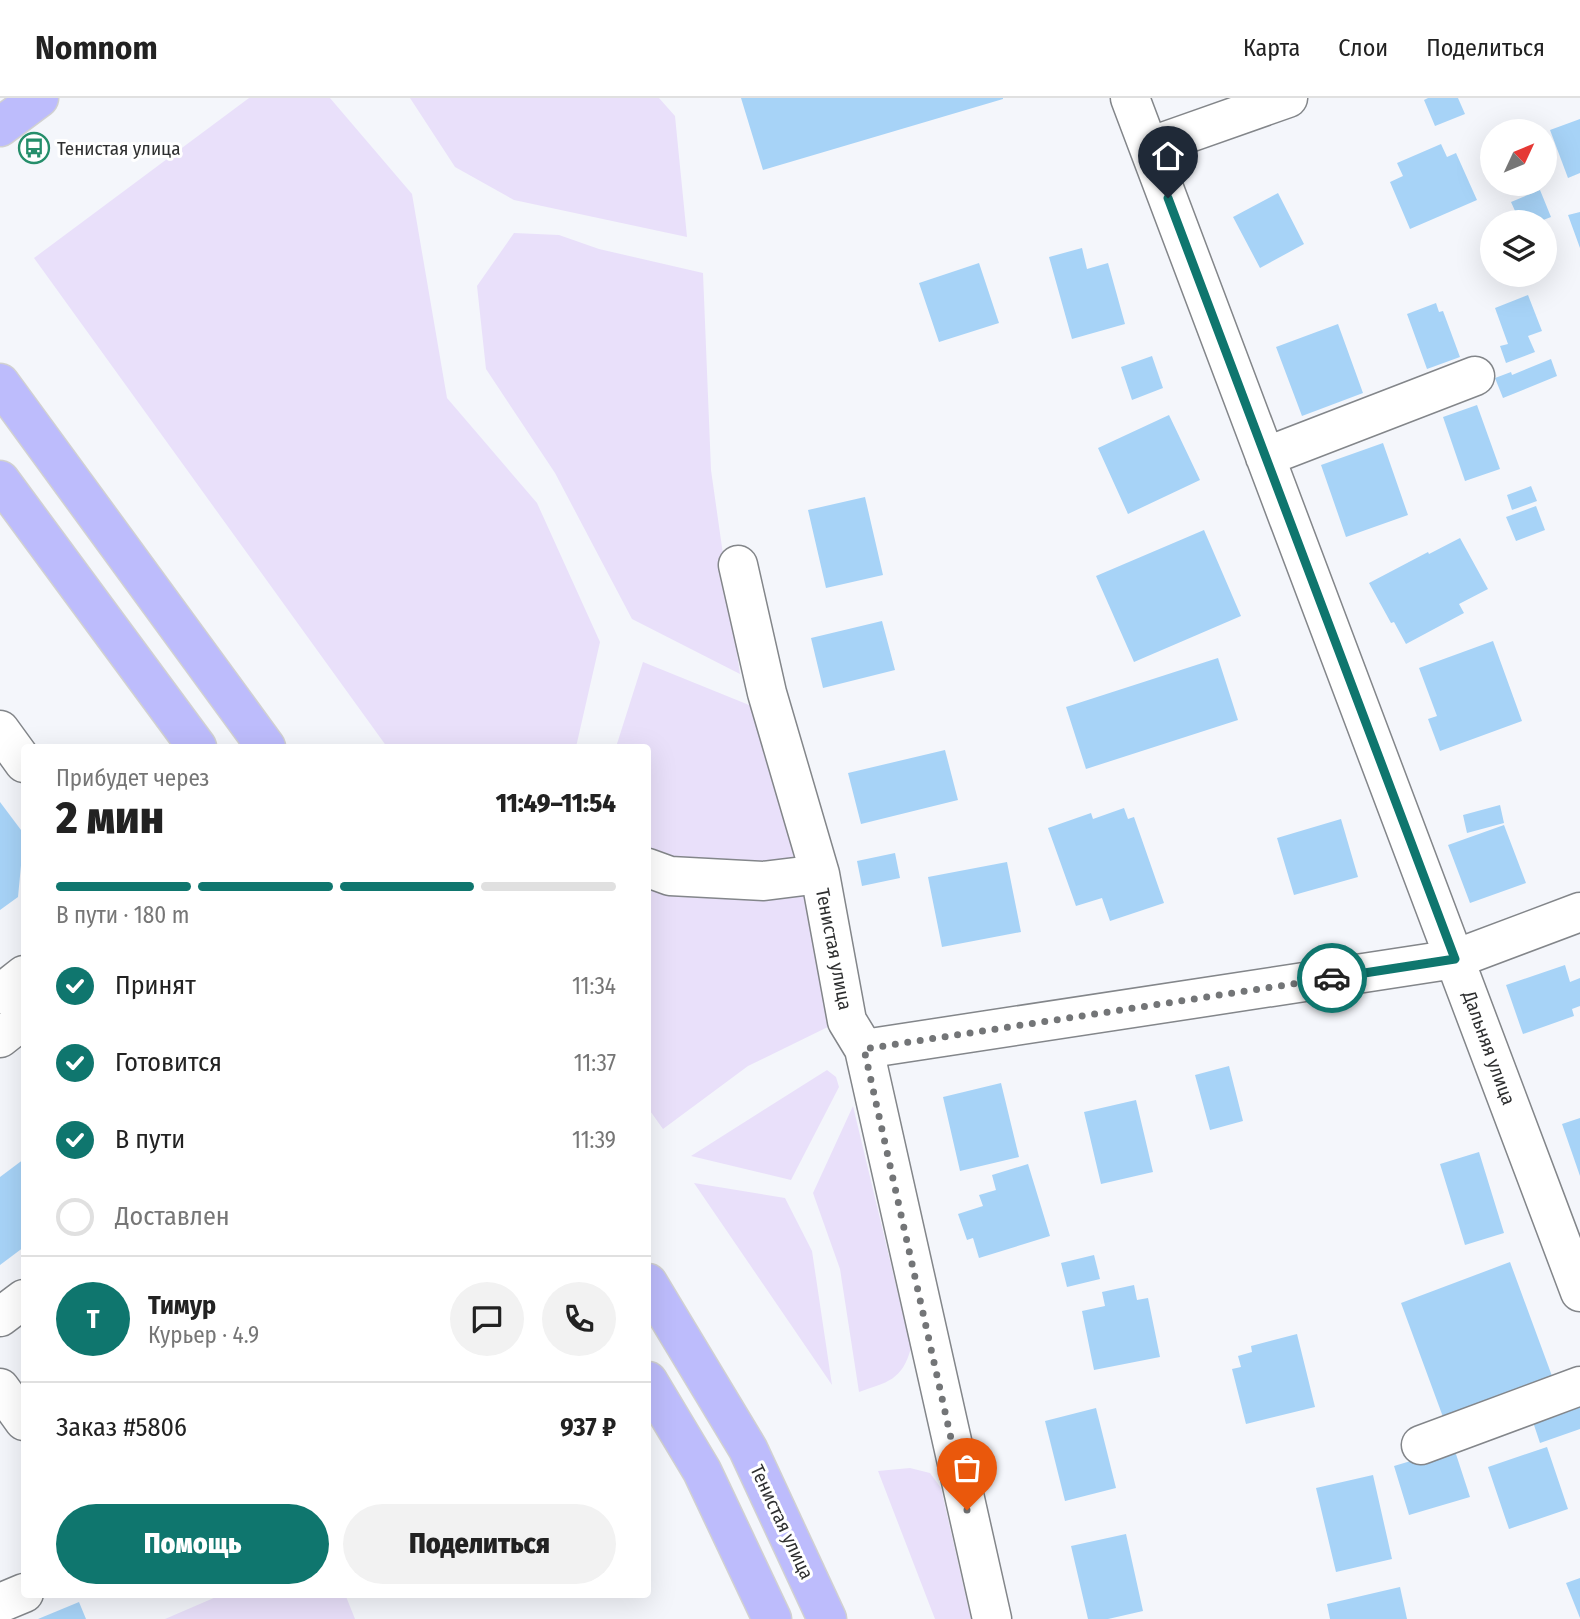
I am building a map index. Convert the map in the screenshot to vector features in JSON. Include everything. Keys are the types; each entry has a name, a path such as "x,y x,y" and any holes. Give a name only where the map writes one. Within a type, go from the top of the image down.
{"main road":[{"path":"0,127 39,98"},
{"path":"0,383 264,744"},
{"path":"0,480 196,744"},
{"name":"Тенистая улица","path":"651,1288 748,1449 827,1619"},
{"path":"651,1386 702,1471 772,1619"}],"street":[{"name":"Дальняя улица","path":"1130,98 1580,1292"},
{"path":"1149,147 1288,98"},
{"path":"1265,457 1475,376"},
{"name":"Тенистая улица","path":"738,565 767,693 820,874 848,1021 864,1049 992,1619"},
{"path":"0,730 21,759"},
{"path":"651,869 670,876 764,881 820,874"},
{"path":"864,1049 1455,959 1580,912"},
{"path":"0,994 21,977"},
{"path":"0,1038 21,1021"},
{"path":"0,1317 21,1301"},
{"path":"1421,1445 1580,1386"},
{"path":"0,1388 21,1417"},
{"path":"0,1603 21,1594"}],"shaded area":[{"path":"249,98 330,98 412,194 447,398 537,503 600,642 577,744 385,744 34,258"},
{"path":"410,98 659,98 675,116 687,237 514,200 455,167"},
{"path":"514,233 559,235 599,249 703,273 711,470 740,674 632,619 555,473 486,369 477,286"},
{"path":"643,662 754,707 838,1022 748,1066 663,1129 651,1112 651,744 617,744"},
{"path":"827,1070 836,1077 839,1087 791,1180 691,1156"},
{"path":"853,1106 911,1348 898,1374 859,1392 840,1269 813,1193"},
{"path":"694,1183 785,1198 812,1251 832,1385"},
{"path":"910,1468 930,1473 941,1488 971,1619 935,1619 878,1471"},
{"path":"214,1598 347,1598 355,1619 165,1619"}],"building":[{"path":"741,98 1003,98 1003,99 763,170"},
{"path":"1458,98 1465,114 1435,126 1424,100"},
{"path":"1580,119 1580,173 1568,178 1558,151 1558,127"},
{"path":"1441,144 1447,157 1456,153 1477,200 1410,229 1390,182 1403,176 1397,163"},
{"path":"1278,193 1304,244 1260,268 1233,217"},
{"path":"1526,196 1542,196 1548,210 1515,210 1511,202"},
{"path":"1580,212 1580,248 1568,215"},
{"path":"1082,248 1087,269 1108,263 1125,324 1072,339 1049,257"},
{"path":"979,263 999,323 939,342 919,283"},
{"path":"1528,295 1542,331 1528,336 1535,352 1506,363 1500,346 1508,344 1495,308"},
{"path":"1436,303 1439,312 1443,311 1460,357 1427,369 1407,314"},
{"path":"1338,324 1363,393 1302,416 1276,347"},
{"path":"1152,356 1163,388 1132,400 1121,367"},
{"path":"1551,359 1557,376 1503,398 1495,378 1511,372 1512,375"},
{"path":"1477,405 1500,469 1465,481 1443,417"},
{"path":"1169,415 1200,480 1128,514 1098,448"},
{"path":"1383,443 1408,515 1346,537 1321,465"},
{"path":"1531,486 1537,501 1512,510 1507,495"},
{"path":"865,497 883,575 826,588 808,510"},
{"path":"1536,506 1545,530 1516,541 1506,517"},
{"path":"1204,530 1241,616 1134,662 1096,576"},
{"path":"1460,538 1488,589 1459,604 1464,613 1406,644 1369,583"},
{"path":"882,621 895,670 823,688 811,638"},
{"path":"1493,641 1522,721 1440,751 1428,719 1437,716 1419,668"},
{"path":"1218,658 1238,720 1086,769 1066,707"},
{"path":"945,750 958,800 861,824 848,773"},
{"path":"0,802 21,830 21,866 18,897 0,910"},
{"path":"1500,805 1504,823 1467,833 1463,815"},
{"path":"1124,808 1128,819 1134,817 1164,903 1110,921 1102,898 1076,906 1048,828 1091,813 1093,819"},
{"path":"1341,819 1358,877 1294,895 1277,838"},
{"path":"1504,825 1526,883 1470,903 1448,845"},
{"path":"895,853 900,878 862,886 857,861"},
{"path":"1007,862 1021,932 942,947 928,877"},
{"path":"1565,965 1570,982 1580,978 1580,1006 1572,1009 1574,1016 1523,1034 1506,985"},
{"path":"1229,1066 1243,1121 1210,1130 1195,1075"},
{"path":"1001,1083 1019,1157 960,1171 943,1097"},
{"path":"1136,1100 1153,1172 1101,1184 1084,1112"},
{"path":"1580,1118 1580,1176 1562,1124"},
{"path":"1479,1152 1504,1233 1465,1245 1440,1164"},
{"path":"21,1161 21,1249 0,1265 0,1177"},
{"path":"1028,1164 1050,1236 979,1258 973,1238 967,1240 958,1214 983,1206 979,1195 996,1190 992,1175"},
{"path":"1094,1255 1100,1279 1067,1287 1061,1263"},
{"path":"1510,1262 1552,1376 1443,1417 1401,1303"},
{"path":"1134,1285 1137,1300 1148,1298 1160,1357 1094,1370 1082,1311 1105,1306 1102,1292"},
{"path":"1297,1334 1315,1407 1246,1424 1232,1369 1241,1367 1238,1356 1252,1352 1251,1346"},
{"path":"1580,1395 1580,1429 1540,1443 1530,1413"},
{"path":"1096,1408 1116,1488 1065,1501 1045,1421"},
{"path":"1547,1447 1568,1509 1509,1529 1488,1467"},
{"path":"1454,1448 1470,1497 1409,1515 1394,1466"},
{"path":"1373,1475 1392,1559 1336,1572 1316,1488"},
{"path":"1126,1534 1143,1611 1108,1619 1088,1619 1071,1546"},
{"path":"1580,1578 1580,1618 1566,1583"},
{"path":"1400,1587 1407,1619 1330,1619 1327,1604"},
{"path":"79,1602 86,1619 38,1619"}],"way so far":[{"path":"967,1510 864,1049 1332,978"}],"place":[{"name":"Тенистая улица","path":"34,148"}],"route":[{"path":"1168,198 1455,959 1332,978"}]}
